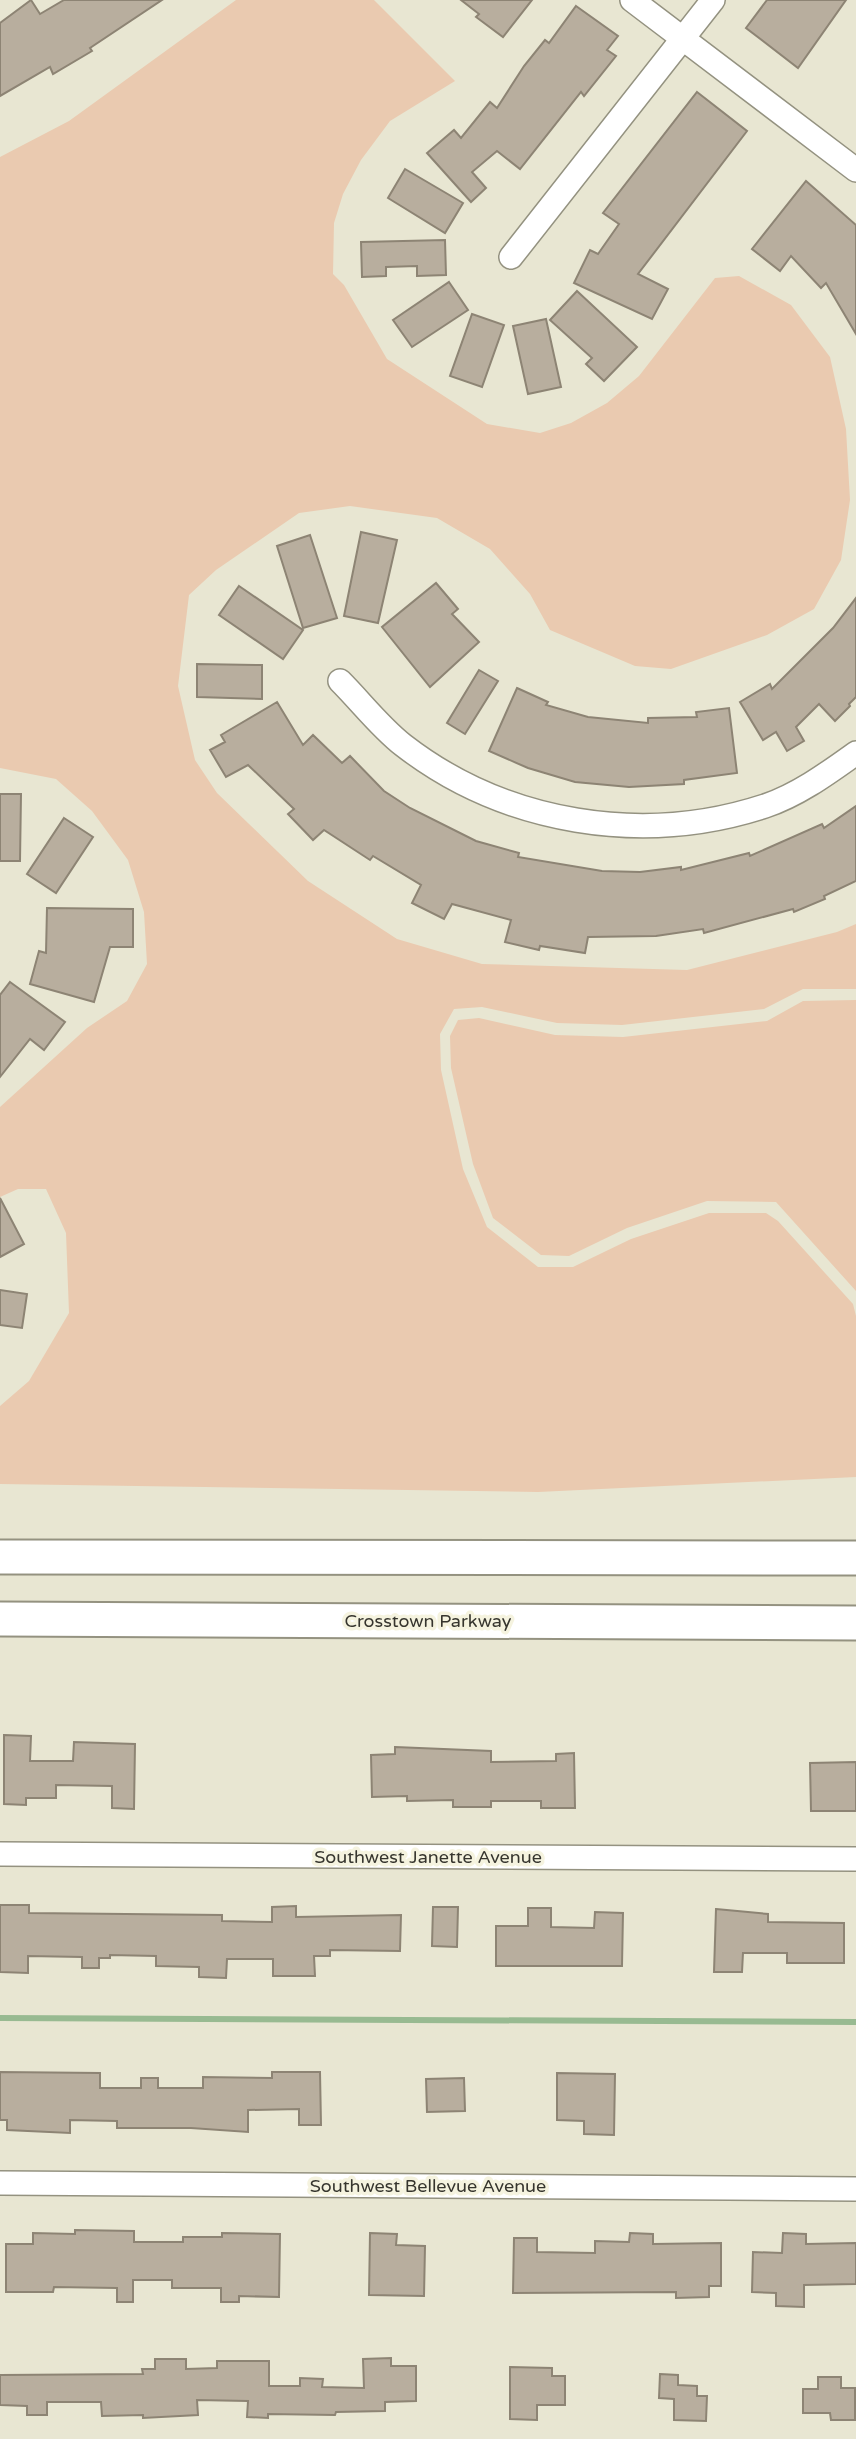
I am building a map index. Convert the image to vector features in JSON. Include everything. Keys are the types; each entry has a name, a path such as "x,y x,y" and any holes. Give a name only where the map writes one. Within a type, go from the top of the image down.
{"main road":[{"path":"0,1557 856,1558"},
{"name":"Crosstown Parkway","path":"0,1619 856,1623"}],"street":[{"path":"632,0 856,170"},
{"path":"511,257 713,0"},
{"path":"340,681 402,744 452,778 516,807 568,820 645,827 698,823 766,806 821,778 856,753"},
{"name":"Southwest Janette Avenue","path":"0,1854 856,1859"},
{"name":"Southwest Bellevue Avenue","path":"0,2183 856,2189"}],"shaded area":[{"path":"236,0 374,0 455,81 390,121 361,160 343,194 334,223 333,274 344,285 387,359 487,424 540,433 571,423 607,403 639,376 715,278 739,276 791,305 830,357 846,429 850,500 841,560 814,609 767,635 671,669 635,666 550,630 530,594 490,549 437,518 350,506 299,513 216,570 189,595 178,686 195,760 217,793 308,881 397,939 482,964 687,970 837,932 856,924 856,989 803,989 764,1009 622,1025 557,1023 482,1007 454,1009 440,1034 441,1070 463,1169 487,1227 538,1267 573,1267 631,1239 709,1213 766,1213 778,1221 853,1304 856,1316 856,1477 538,1492 0,1484 0,1406 29,1381 69,1313 66,1233 46,1189 18,1189 0,1197 0,1107 87,1028 127,1001 147,964 144,912 128,860 92,811 56,779 0,768 0,157 69,121"},
{"path":"856,1000 856,1291 776,1202 707,1201 627,1228 569,1256 541,1255 493,1218 473,1164 451,1068 450,1036 458,1020 479,1018 555,1035 623,1037 767,1021 803,1001"}],"building":[{"path":"31,0 40,14 64,0 162,0 90,48 92,51 53,74 50,67 0,96 0,23"},
{"path":"461,0 532,0 503,37 476,17 479,14"},
{"path":"767,0 846,0 798,68 746,28"},
{"path":"576,6 618,36 607,50 616,56 584,96 581,92 520,169 497,151 472,172 486,188 471,202 427,153 454,130 461,138 490,102 497,108 524,66 545,40 549,43"},
{"path":"697,92 747,131 638,274 668,289 652,319 574,283 590,250 598,254 619,224 603,213"},
{"path":"405,169 463,203 445,233 388,198"},
{"path":"806,181 856,225 856,334 826,283 821,288 791,256 780,271 752,249"},
{"path":"445,240 446,275 417,276 417,266 386,267 386,276 362,277 361,242"},
{"path":"449,282 468,310 412,347 393,320"},
{"path":"577,291 637,347 604,381 586,364 592,358 550,320"},
{"path":"472,314 504,325 482,387 450,376"},
{"path":"546,319 561,387 528,394 513,326"},
{"path":"361,532 397,540 378,623 344,616"},
{"path":"310,535 337,618 303,628 277,546"},
{"path":"436,583 458,609 452,614 479,642 430,687 382,627"},
{"path":"239,586 303,630 283,659 219,615"},
{"path":"856,598 856,697 835,721 819,704 796,727 804,741 787,751 776,732 763,740 740,702 770,684 772,689 833,628"},
{"path":"197,664 262,665 262,699 197,697"},
{"path":"479,670 498,681 465,734 447,723"},
{"path":"517,688 548,702 546,705 588,717 648,723 648,718 697,717 696,712 729,708 737,773 684,780 684,784 629,787 575,782 528,768 489,751"},
{"path":"277,702 303,745 313,735 342,763 350,756 384,791 410,808 476,841 519,853 518,857 602,871 640,872 681,867 681,870 749,853 750,856 822,824 824,828 856,806 856,881 824,896 825,899 794,912 793,909 704,933 703,929 656,936 588,937 585,953 540,946 539,950 505,942 511,920 452,904 444,919 412,903 421,885 373,856 370,860 324,830 313,840 288,814 294,809 248,765 226,777 210,750 225,742 221,735"},
{"path":"0,794 21,794 20,861 0,861"},
{"path":"64,818 93,837 56,893 27,874"},
{"path":"47,908 133,909 133,947 110,947 94,1002 30,984 39,951 46,953"},
{"path":"10,982 65,1022 44,1050 30,1039 0,1077 0,995"},
{"path":"0,1198 24,1244 0,1257"},
{"path":"0,1290 27,1294 22,1328 0,1325"},
{"path":"4,1735 31,1736 30,1761 73,1761 74,1742 135,1744 134,1809 112,1808 112,1786 56,1785 56,1798 26,1798 26,1805 4,1804"},
{"path":"395,1747 491,1751 491,1762 556,1761 556,1754 574,1753 575,1808 541,1808 541,1801 491,1801 491,1807 453,1807 453,1800 407,1801 407,1796 372,1797 371,1755 395,1754"},
{"path":"856,1762 856,1811 811,1811 810,1763"},
{"path":"0,1905 29,1905 29,1913 222,1915 222,1921 272,1922 272,1907 296,1906 296,1917 401,1915 400,1951 330,1950 330,1956 314,1956 315,1976 273,1976 273,1959 227,1959 226,1978 199,1977 199,1967 156,1966 156,1956 110,1955 110,1958 99,1958 99,1968 82,1968 82,1957 28,1956 28,1973 0,1972"},
{"path":"433,1907 458,1907 457,1947 432,1946"},
{"path":"528,1908 551,1908 551,1927 594,1928 595,1912 623,1913 622,1966 496,1966 496,1926 528,1926"},
{"path":"716,1909 768,1914 768,1922 844,1923 844,1963 787,1963 787,1953 743,1953 742,1972 714,1972"},
{"path":"0,2072 100,2073 100,2088 141,2088 141,2078 158,2078 158,2088 203,2088 203,2077 272,2078 272,2072 320,2072 321,2125 299,2125 299,2109 248,2110 248,2132 191,2128 117,2128 117,2121 70,2120 70,2133 7,2130 7,2120 0,2120"},
{"path":"557,2073 615,2074 614,2135 584,2134 584,2121 557,2120"},
{"path":"464,2078 465,2111 427,2112 426,2079"},
{"path":"75,2230 134,2231 134,2242 183,2242 183,2237 222,2237 222,2233 280,2234 279,2297 239,2296 239,2302 221,2302 221,2288 172,2288 172,2280 133,2280 133,2302 117,2302 117,2288 54,2287 53,2292 6,2292 6,2244 33,2244 33,2233 75,2234"},
{"path":"370,2233 397,2234 396,2245 425,2246 424,2296 369,2295"},
{"path":"630,2233 653,2234 653,2244 721,2243 721,2286 709,2286 709,2297 676,2298 676,2292 513,2293 514,2238 537,2238 537,2252 595,2253 595,2241 629,2242"},
{"path":"783,2233 806,2234 806,2244 856,2243 856,2284 804,2285 804,2307 776,2306 776,2293 752,2292 753,2252 782,2253"},
{"path":"391,2358 391,2366 416,2366 416,2401 385,2402 385,2411 247,2417 248,2401 197,2400 198,2415 143,2418 143,2415 102,2416 101,2402 47,2402 47,2415 27,2415 27,2406 0,2405 0,2375 143,2374 142,2369 155,2369 155,2359 186,2359 186,2369 217,2368 217,2361 269,2361 269,2386 300,2386 300,2378 323,2379 322,2387 364,2388 363,2359"},
{"path":"510,2367 552,2368 552,2376 565,2376 565,2405 537,2405 537,2420 510,2419"},
{"path":"660,2374 678,2375 678,2385 697,2386 697,2396 707,2396 706,2421 674,2420 674,2399 659,2398"},
{"path":"818,2377 841,2377 841,2388 855,2388 855,2420 831,2420 830,2413 803,2413 803,2389 818,2389"}],"waterway":[{"path":"0,2018 856,2022"}]}
